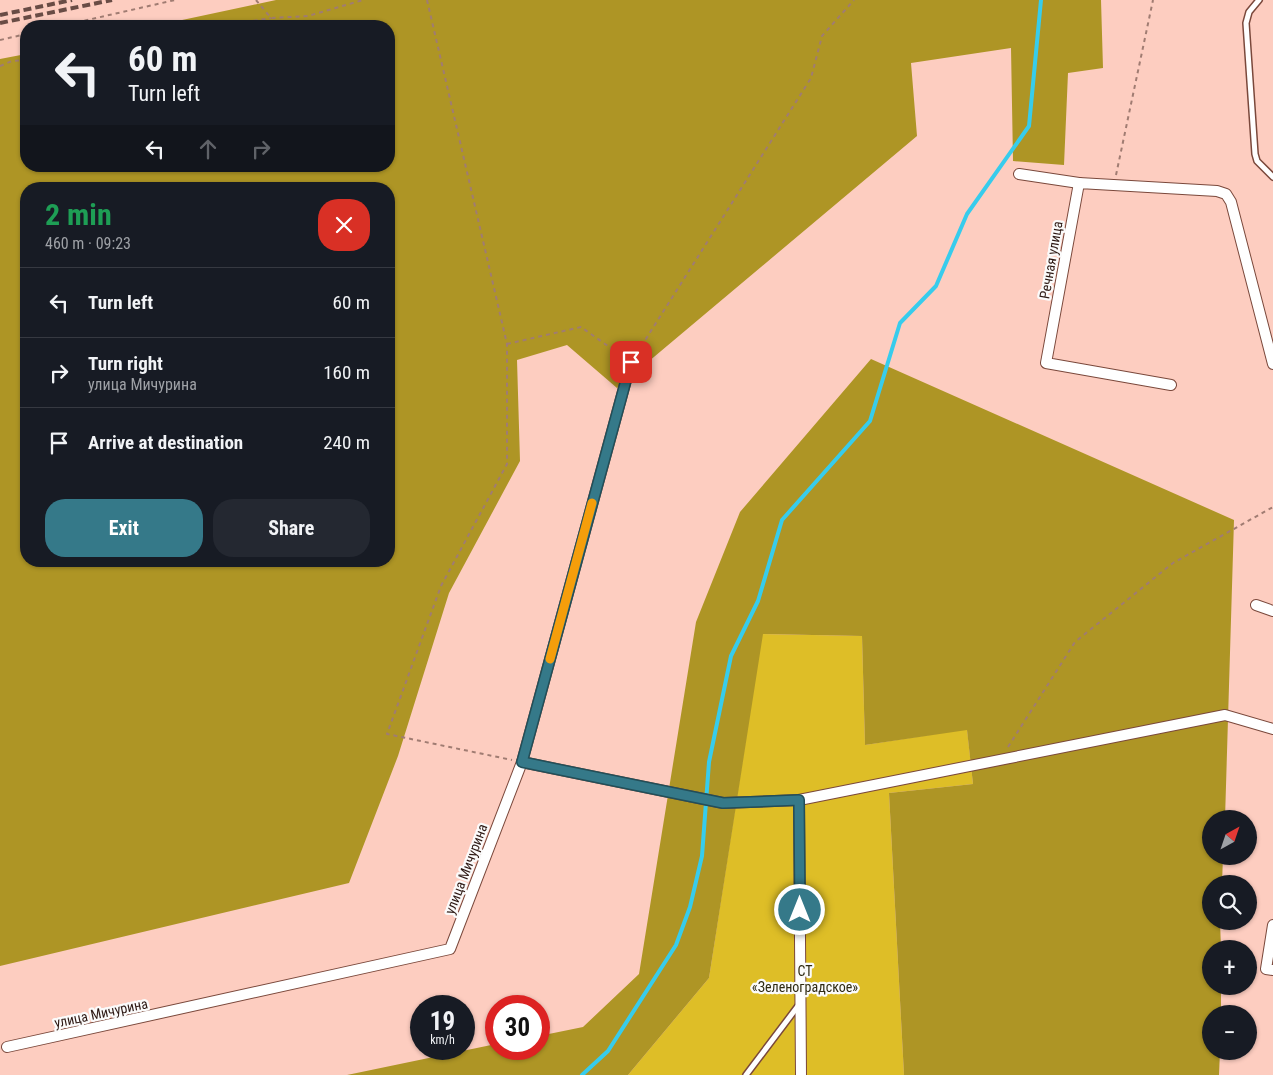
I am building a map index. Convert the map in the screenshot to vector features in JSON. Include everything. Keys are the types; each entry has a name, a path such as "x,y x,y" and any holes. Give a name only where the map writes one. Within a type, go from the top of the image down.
{"street":[{"path":"1019,174 1114,185 1217,190 1226,194 1231,202 1273,364"},
{"name":"Речная улица","path":"1078,182 1046,363 1171,386"},
{"name":"улица Мичурина","path":"7,1048 450,949 522,762 631,362"},
{"path":"1256,606 1273,612"},
{"path":"522,762 723,803 799,800 1225,715 1273,729"},
{"path":"799,800 801,1075"},
{"path":"1273,925 1266,968 1273,970"}],"lane":[{"path":"1259,0 1249,12 1246,23 1255,154 1263,169 1273,177"},
{"path":"746,1075 801,1002"}],"path":[{"path":"87,20 175,0"},
{"path":"256,0 271,18"},
{"path":"259,20 308,16 363,0"},
{"path":"427,0 507,344 507,464 441,586 387,734 522,762"},
{"path":"507,344 581,328 631,362 811,78 822,36 853,0"},
{"path":"1114,185 1154,0"},
{"path":"0,40 20,35"},
{"path":"0,66 12,61 20,60"},
{"path":"1000,759 1075,642 1173,563 1273,507"}],"green space":[{"name":"СТ «Зеленоградское»","path":"762,634 862,636 865,745 967,729 973,784 889,793 904,1075 628,1075 709,978"}],"shaded area":[{"path":"276,0 1101,0 1103,68 1068,73 1064,165 1013,161 1011,48 911,63 917,136 617,388 567,345 517,360 520,461 449,593 398,756 349,883 0,966 0,59 20,55 20,172 395,172 395,20 182,20"},
{"path":"871,359 1234,520 1225,810 1202,810 1202,865 1223,865 1222,875 1202,875 1202,930 1220,930 1221,940 1202,940 1202,995 1221,995 1221,1005 1202,1005 1202,1060 1220,1060 1219,1075 904,1075 889,793 973,784 967,730 865,745 862,636 763,634 709,978 628,1075 347,1075 419,1060 475,1060 475,1048 485,1046 485,1060 550,1060 550,1034 583,1027 639,974 696,622 740,512"}],"waterway":[{"path":"582,1075 608,1051 676,945 690,907 702,856 709,762 731,656 758,601 782,520 870,421 900,323 936,286 967,214 1029,126 1041,0"}],"railway":[{"path":"0,15 72,0"},
{"path":"0,23 112,0"}],"slow traffic":[{"path":"550,659 592,503"}],"route":[{"path":"631,362 522,762 723,803 799,800 800,910"}]}
